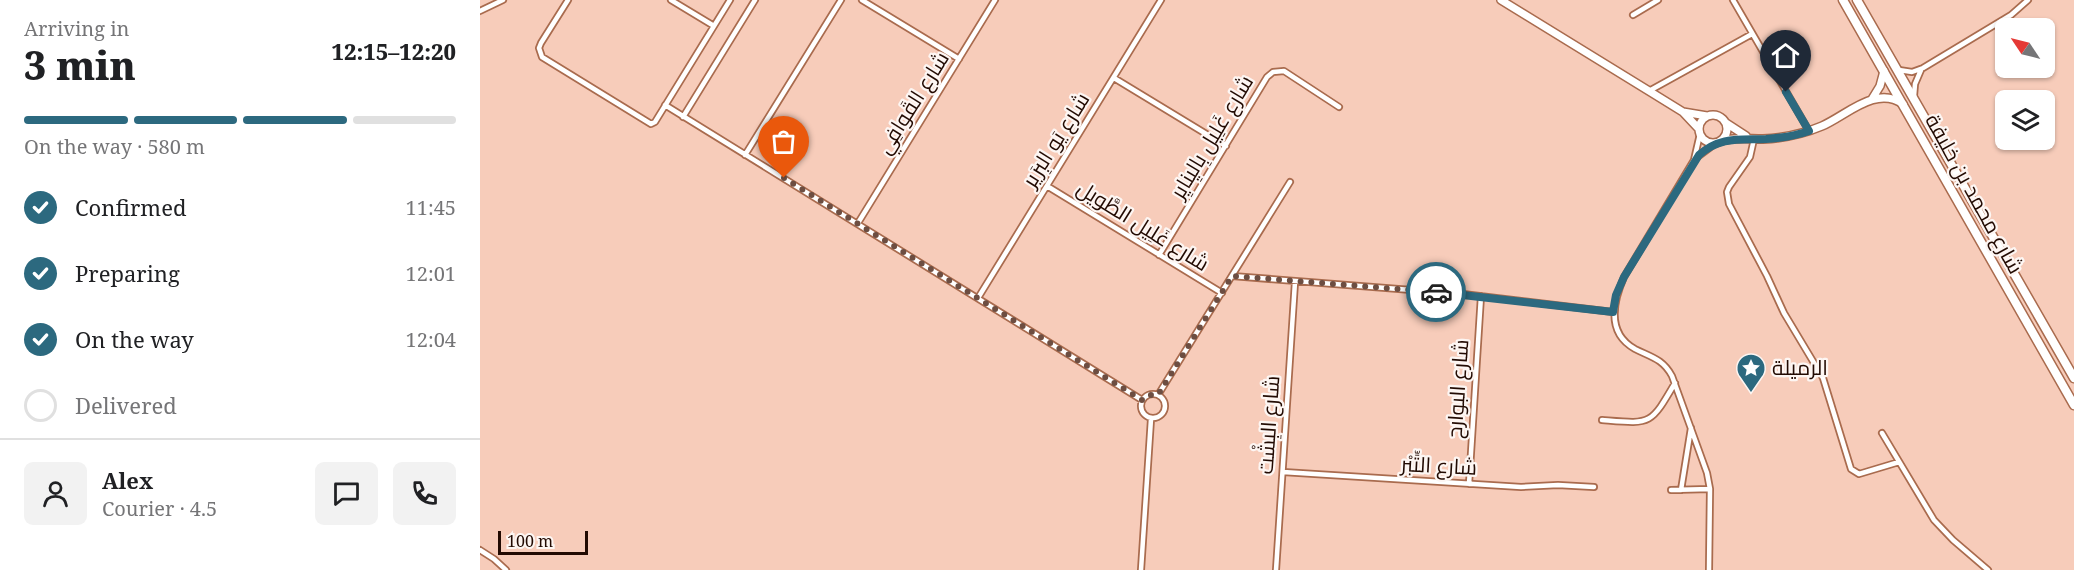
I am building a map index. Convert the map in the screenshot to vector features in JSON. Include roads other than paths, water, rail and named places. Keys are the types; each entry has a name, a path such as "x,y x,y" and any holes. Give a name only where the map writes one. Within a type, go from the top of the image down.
{"highway":[{"name":"شارع محمد بن خليفة","path":"1843,0 2074,405"},
{"name":"شارع محمد بن خليفة","path":"1857,0 2074,378"}],"street":[{"path":"480,11 503,0"},
{"path":"568,0 539,48 540,53 545,60 648,123 655,122 730,0"},
{"path":"671,0 714,26"},
{"path":"683,117 755,0"},
{"path":"745,155 842,0"},
{"path":"862,0 959,59"},
{"name":"شارع القَوافِي","path":"858,223 995,0"},
{"name":"شارع يَو البِرَير","path":"978,298 1161,0"},
{"path":"1501,0 1683,112 1704,140 1718,142 1752,138 1780,138 1809,131 1872,99 1881,97 1891,98 1904,105"},
{"path":"1633,15 1658,0"},
{"path":"1733,0 1809,131"},
{"path":"1896,68 1907,72 1923,68 2011,15 2028,0"},
{"path":"1650,90 1752,34"},
{"path":"1915,102 1915,84 1923,68"},
{"path":"1872,99 1880,86 1884,71"},
{"name":"شارع غَلِيل بِاليِنايِر","path":"1159,255 1264,82 1273,72 1289,74 1339,107"},
{"path":"1114,78 1226,146"},
{"path":"666,105 1142,400"},
{"path":"1683,112 1718,116 1740,134 1752,138"},
{"path":"1694,160 1700,124 1707,116"},
{"path":"1709,570 1710,489 1707,473 1675,382 1663,363 1630,345 1622,338 1613,312 1616,295 1624,277 1694,160 1727,133 1726,123"},
{"path":"1752,138 1750,157 1727,192 1729,204 1784,313 1823,378 1851,469 1856,473 1862,473 1899,462"},
{"path":"1158,395 1290,182"},
{"name":"شارع غَلِيل الطَّويل","path":"1047,186 1222,293"},
{"path":"1232,276 1389,287 1613,312"},
{"name":"شارع البِشْت","path":"1276,570 1295,282"},
{"name":"شارع البوارح","path":"1469,484 1481,296"},
{"path":"1602,420 1638,423 1651,418 1656,414 1675,382"},
{"path":"1148,395 1158,395 1165,404 1164,412 1159,417 1151,419 1141,412 1142,400 1148,395"},
{"path":"1141,570 1151,419"},
{"path":"1681,490 1691,428"},
{"path":"1882,433 1934,520 1988,570"},
{"name":"شارع التِّبْر","path":"1283,471 1521,487 1558,485 1594,487"},
{"path":"1671,490 1710,489"},
{"path":"480,550 506,570"}],"place":[{"name":"الرميلة","path":"1751,394"}]}
